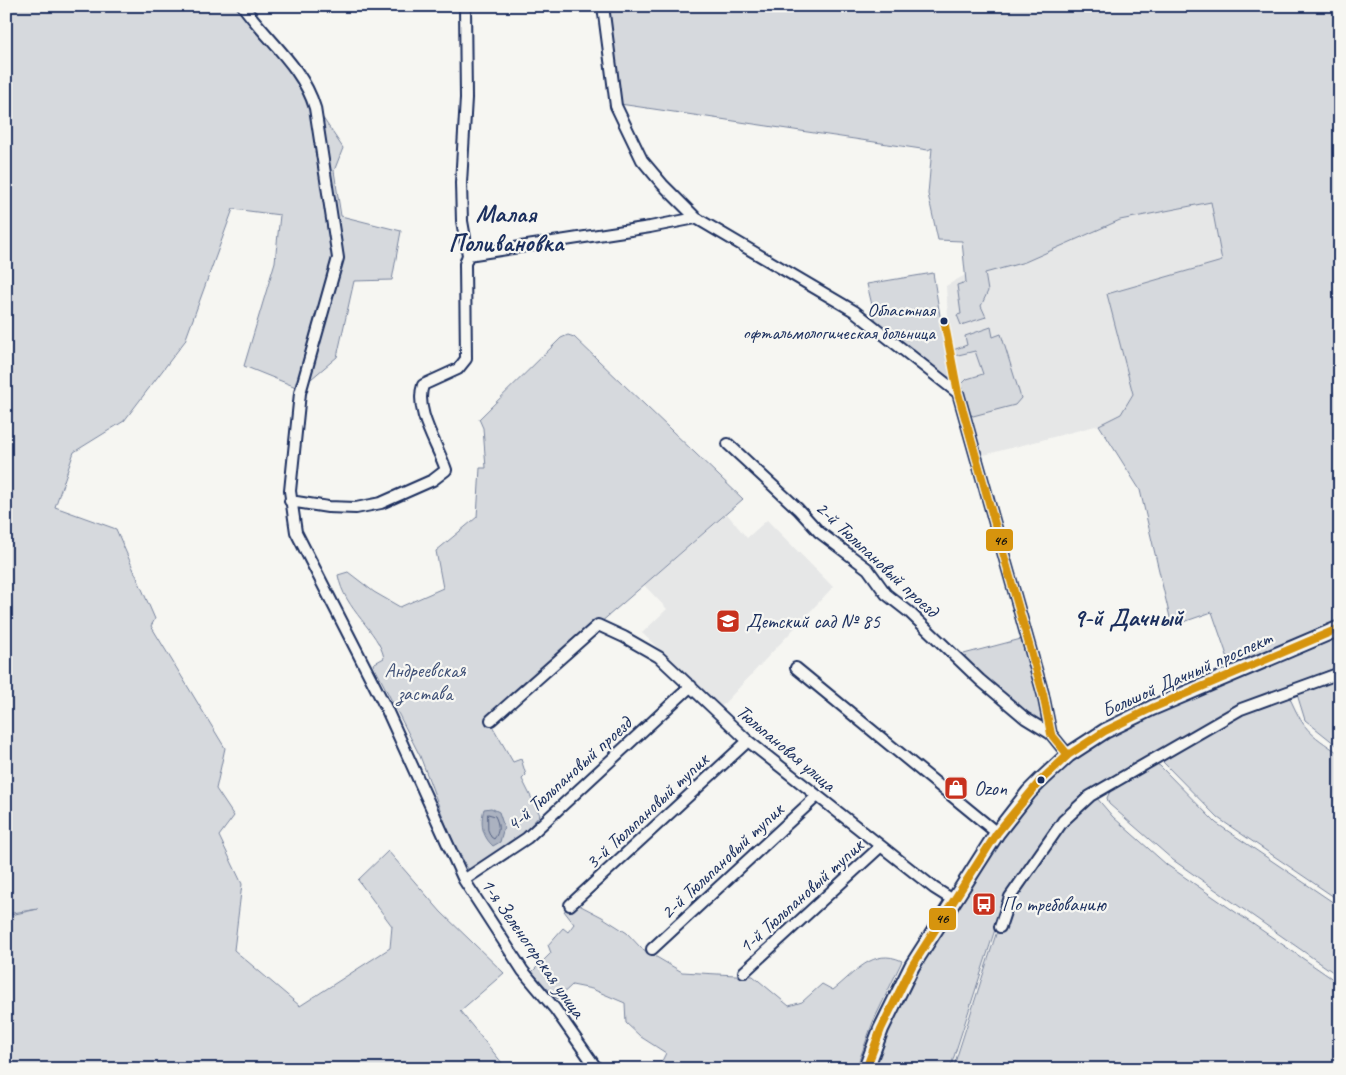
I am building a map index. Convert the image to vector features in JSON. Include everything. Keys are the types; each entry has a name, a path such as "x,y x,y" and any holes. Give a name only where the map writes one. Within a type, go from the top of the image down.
{"main road":[{"name":"Большой Дачный проспект","path":"866,1069 881,1029 912,966 997,833 1029,792 1068,756 1098,735 1152,708 1340,628"}],"street":[{"name":"1-я Зеленогорская улица","path":"243,6 258,27 278,46 310,89 315,108 338,258 300,393 290,501 296,532 386,708 464,880 523,971 555,1009 597,1069"},
{"path":"290,501 328,507 356,508 381,503 433,480 446,470 422,413 420,391 423,385 458,369 466,359 465,264 468,255 462,221 461,183 466,98 465,6"},
{"path":"603,6 612,87 616,106 625,128 647,166 663,186 696,218 854,310 958,393 1043,694 1051,734 1068,756"},
{"path":"468,255 650,227 683,218 696,218"},
{"name":"2-й Тюльпановый проезд","path":"728,444 798,509 819,532 868,569 886,594 909,612 980,680 1025,718 1051,734"},
{"name":"Тюльпановая улица","path":"492,720 598,625 659,657 748,742 934,888 953,900"},
{"path":"796,668 997,833"},
{"path":"1000,927 1010,897 1064,821 1090,796 1242,709 1340,673"},
{"name":"4-й Тюльпановый проезд","path":"464,880 527,838 691,686"},
{"name":"3-й Тюльпановый тупик","path":"570,906 748,742"},
{"name":"2-й Тюльпановый тупик","path":"652,949 816,797"},
{"name":"1-й Тюльпановый тупик","path":"744,972 881,846"}],"shaded area":[{"name":"Областная офтальмологическая больница","path":"1211,202 1222,261 1107,294 1133,394 1122,414 1099,425 980,456 962,394 948,317 946,286 965,275 1120,220"},
{"name":"Детский сад № 85","path":"727,514 747,538 767,520 833,587 721,707 642,633 667,609 644,585"}],"green space":[{"path":"6,6 242,6 274,45 343,148 334,171 341,216 401,231 392,280 354,281 337,357 311,379 296,387 244,366 275,262 280,215 233,209 185,341 124,421 74,452 55,507 116,529 155,619 151,626 225,748 216,789 234,816 219,836 242,884 234,950 300,1006 390,948 392,926 358,880 388,851 441,912 504,973 460,1011 507,1069 6,1069 6,916 38,909 6,914"},
{"path":"607,6 1340,6 1340,622 1231,667 1212,612 1172,626 1140,490 1099,425 1121,414 1133,394 1107,294 1222,261 1211,202 1120,220 1025,262 985,273 988,291 981,306 986,317 961,325 957,315 961,314 957,285 966,282 962,241 938,240 928,194 932,148 928,150 620,104"},
{"path":"933,273 951,383 876,322 867,284"},
{"path":"991,327 993,337 1001,334 1021,398 1015,405 973,416 968,413 961,385 967,379 983,374 975,351 954,356 953,350 967,345 965,336"},
{"name":"Андреевская застава","path":"568,335 574,337 743,499 517,695 487,717 513,762 521,759 526,775 522,779 540,815 520,837 472,869 468,869 449,833 420,756 373,664 384,658 381,648 347,599 341,588 338,575 348,572 374,592 400,607 443,588 436,551 477,517 480,468 486,468 483,428 479,419 561,338"},
{"path":"1340,635 1340,666 1239,706 1088,794 999,917 950,1069 872,1069 916,968 948,914 1031,796 1064,766 1095,743 1145,718"},
{"path":"1021,639 1038,695 1042,722 1036,722 960,655"},
{"path":"1340,675 1340,748 1305,720 1296,691"},
{"path":"1288,694 1298,715 1313,735 1340,754 1340,901 1218,818 1163,762 1167,755 1241,715"},
{"path":"1153,762 1160,766 1216,823 1340,907 1340,977 1173,860 1109,804 1107,798 1111,789"},
{"path":"1096,797 1113,817 1167,865 1340,984 1340,1069 953,1069 996,934 1003,924 1013,898 1065,823"},
{"path":"579,905 627,933 641,948 682,972 753,976 789,1006 802,1002 822,984 833,990 865,964 873,960 882,957 902,961 873,1022 856,1069 670,1069 662,1061 666,1053 641,1037 626,1023 625,1003 592,989 572,985 557,999 532,972 551,953 548,945 563,928 568,932 574,924 564,911"}],"water":[{"path":"491,808 499,812 504,827 500,842 493,846 484,834 482,824 484,809"}],"transit line":[{"name":"46","path":"944,320 958,393 1043,694 1051,734 1068,755"},
{"name":"46","path":"866,1069 881,1029 912,966 997,833 1040,781 1068,755 1105,731 1152,708 1340,628"}],"place":[{"name":"Областная офтальмологическая больница","path":"944,321"},
{"name":"Детский сад № 85","path":"728,621"},
{"name":"Ozon","path":"956,788"},
{"name":"По требованию","path":"984,904"}],"district":[{"name":"Малая Поливановка","path":"506,228"},
{"name":"9-й Дачный","path":"1128,618"}]}
